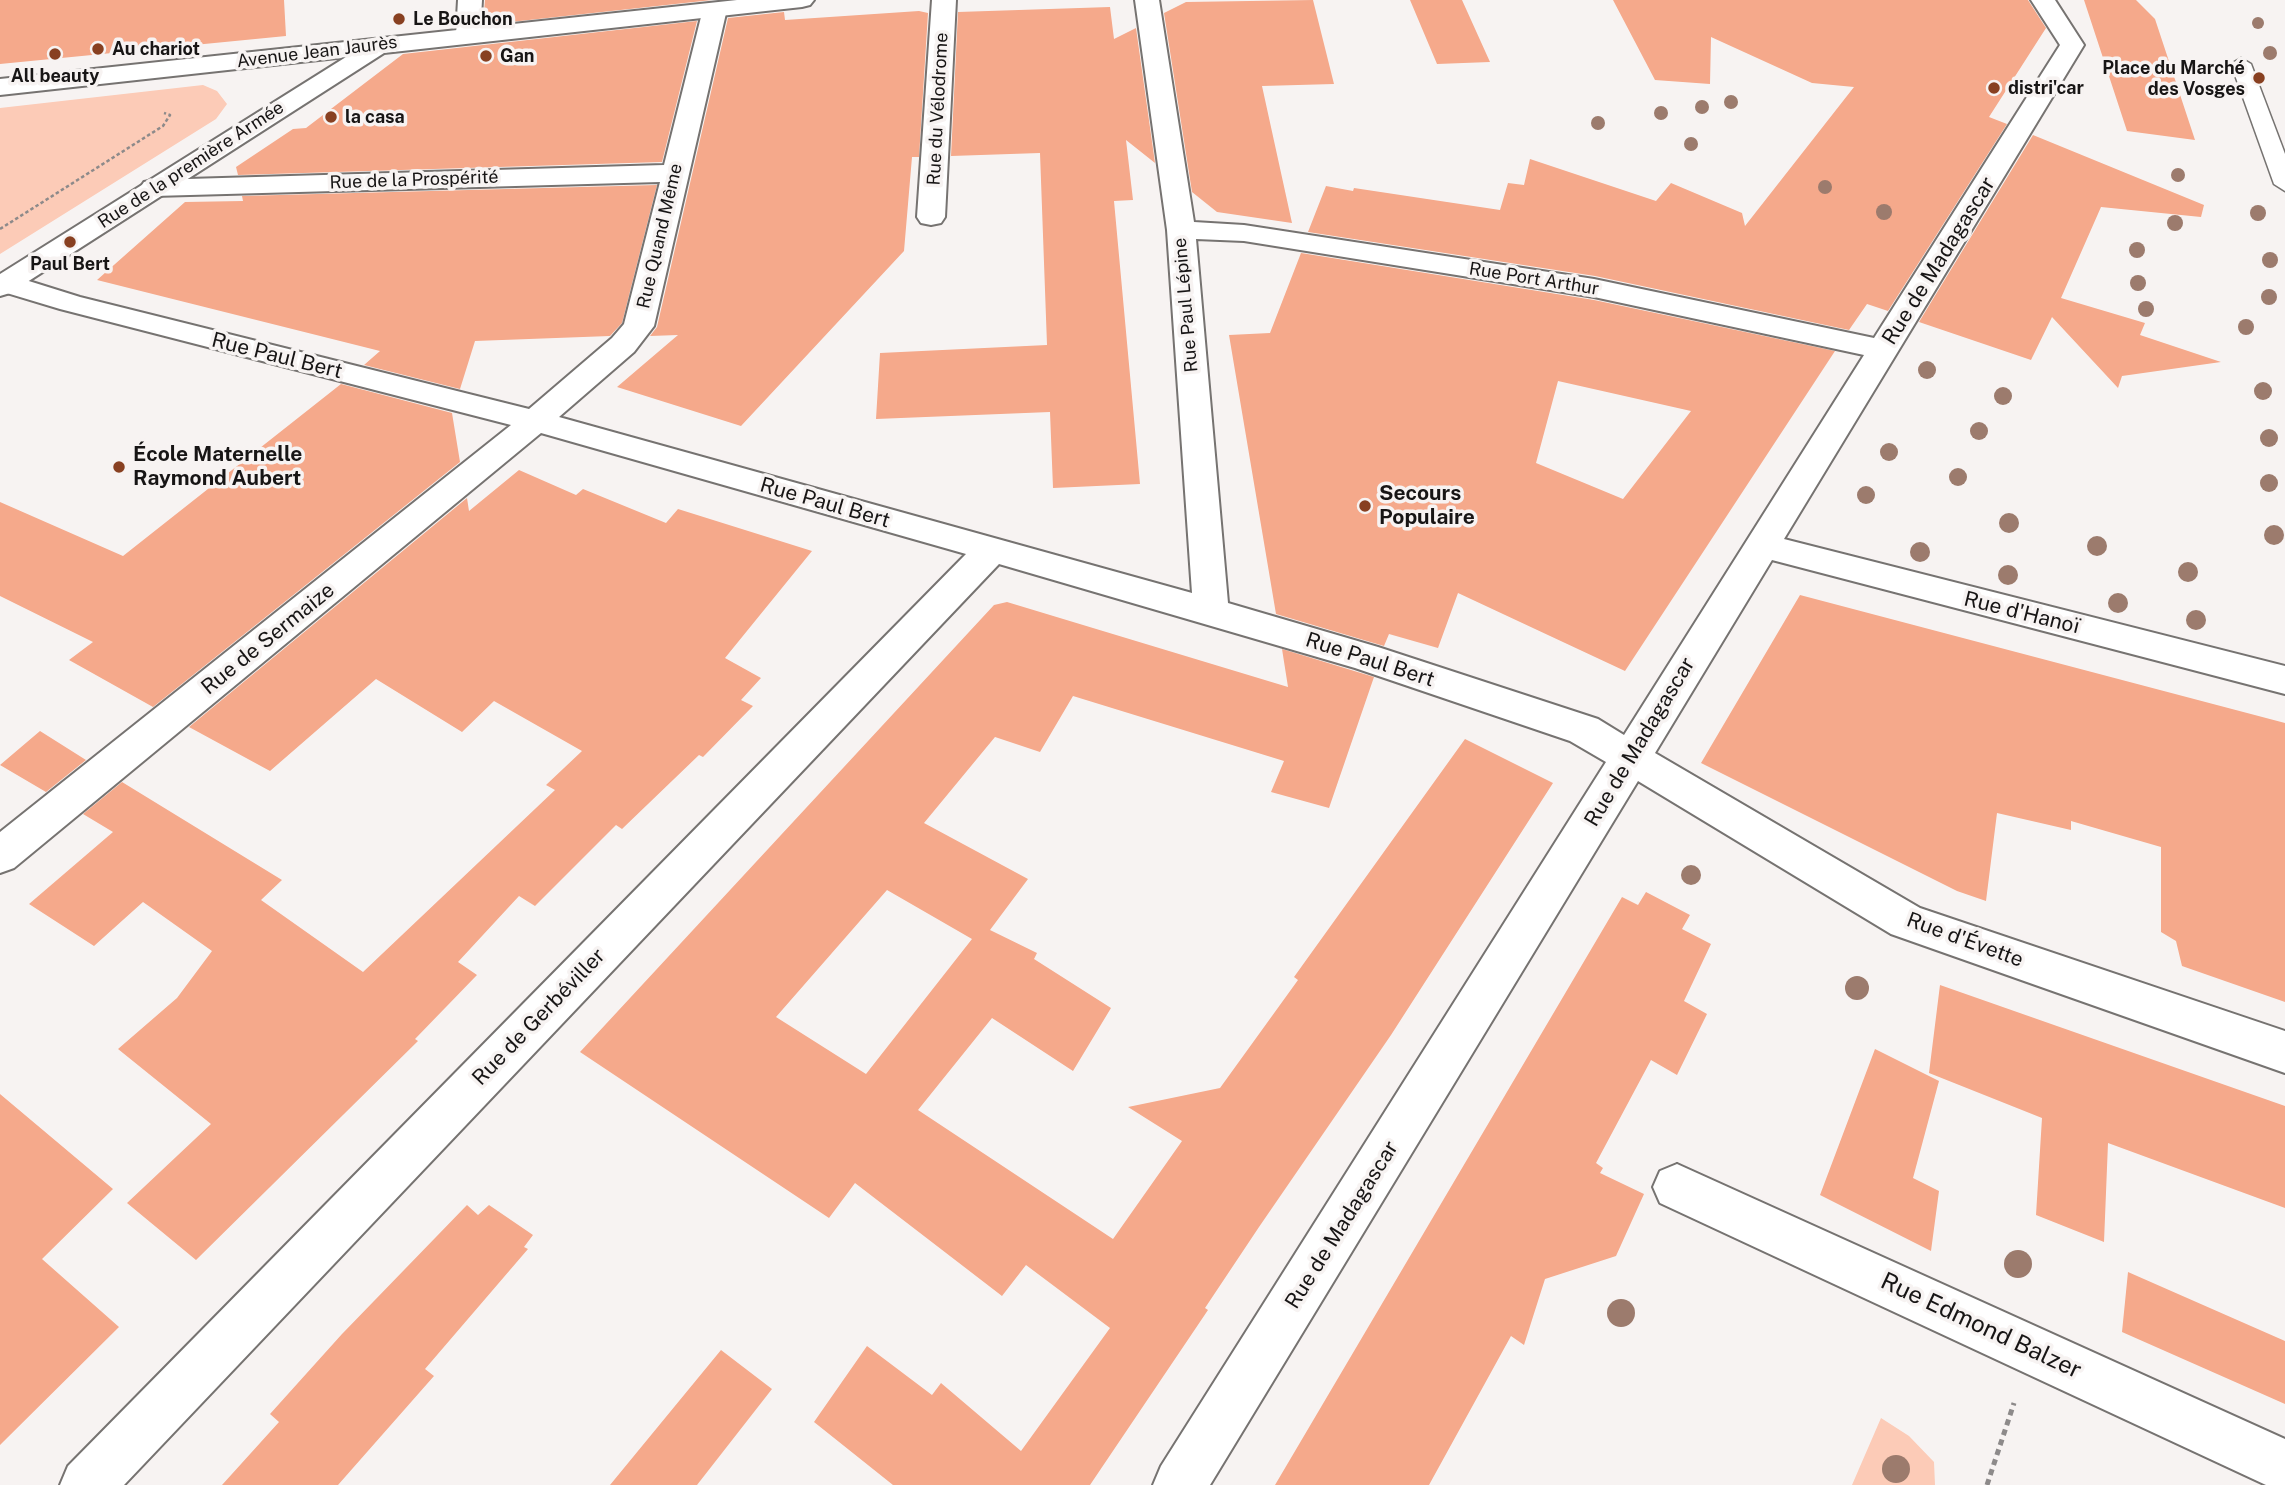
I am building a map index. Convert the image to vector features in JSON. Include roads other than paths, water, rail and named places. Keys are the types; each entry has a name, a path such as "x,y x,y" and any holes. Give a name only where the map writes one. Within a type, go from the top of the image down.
{"street":[{"path":"468,35 470,0"},
{"name":"Avenue Jean Jaurès","path":"0,87 802,0"},
{"name":"Rue du Vélodrome","path":"931,218 944,0"},
{"name":"Rue Paul Lépine","path":"1147,0 1181,230 1210,611"},
{"name":"Rue de Madagascar","path":"1180,1485 1631,760 1760,544 1885,350 2072,45 2043,0"},
{"name":"Rue Quand Même","path":"536,421 624,345 639,326 715,9"},
{"name":"Rue de la première Armée","path":"3,285 384,44"},
{"name":"Rue de la Prospérité","path":"154,188 675,173"},
{"name":"Rue Port Arthur","path":"1181,230 1244,233 1594,288 1885,350"},
{"name":"Rue Paul Bert","path":"3,285 536,421 1210,611 1365,657 1584,730 1631,760"},
{"name":"Rue de Sermaize","path":"0,856 536,421"},
{"name":"Rue d'Hanoï","path":"1760,544 2285,680"},
{"name":"Rue de Gerbéviller","path":"87,1485 991,550"},
{"name":"Rue d'Évette","path":"1631,760 1906,921 2285,1052"},
{"name":"Rue Edmond Balzer","path":"1677,1187 2285,1466"}],"lane":[{"path":"2241,64 2285,184"}],"place":[{"name":"Le Bouchon","path":"399,19"},
{"name":"Au chariot","path":"98,49"},
{"name":"All beauty","path":"55,54"},
{"name":"Gan","path":"486,56"},
{"name":"Place du Marché des Vosges","path":"2259,78"},
{"name":"distri'car","path":"1994,88"},
{"name":"la casa","path":"331,117"},
{"name":"Paul Bert","path":"70,242"},
{"name":"École Maternelle Raymond Aubert","path":"119,467"},
{"name":"Secours Populaire","path":"1365,506"}]}
